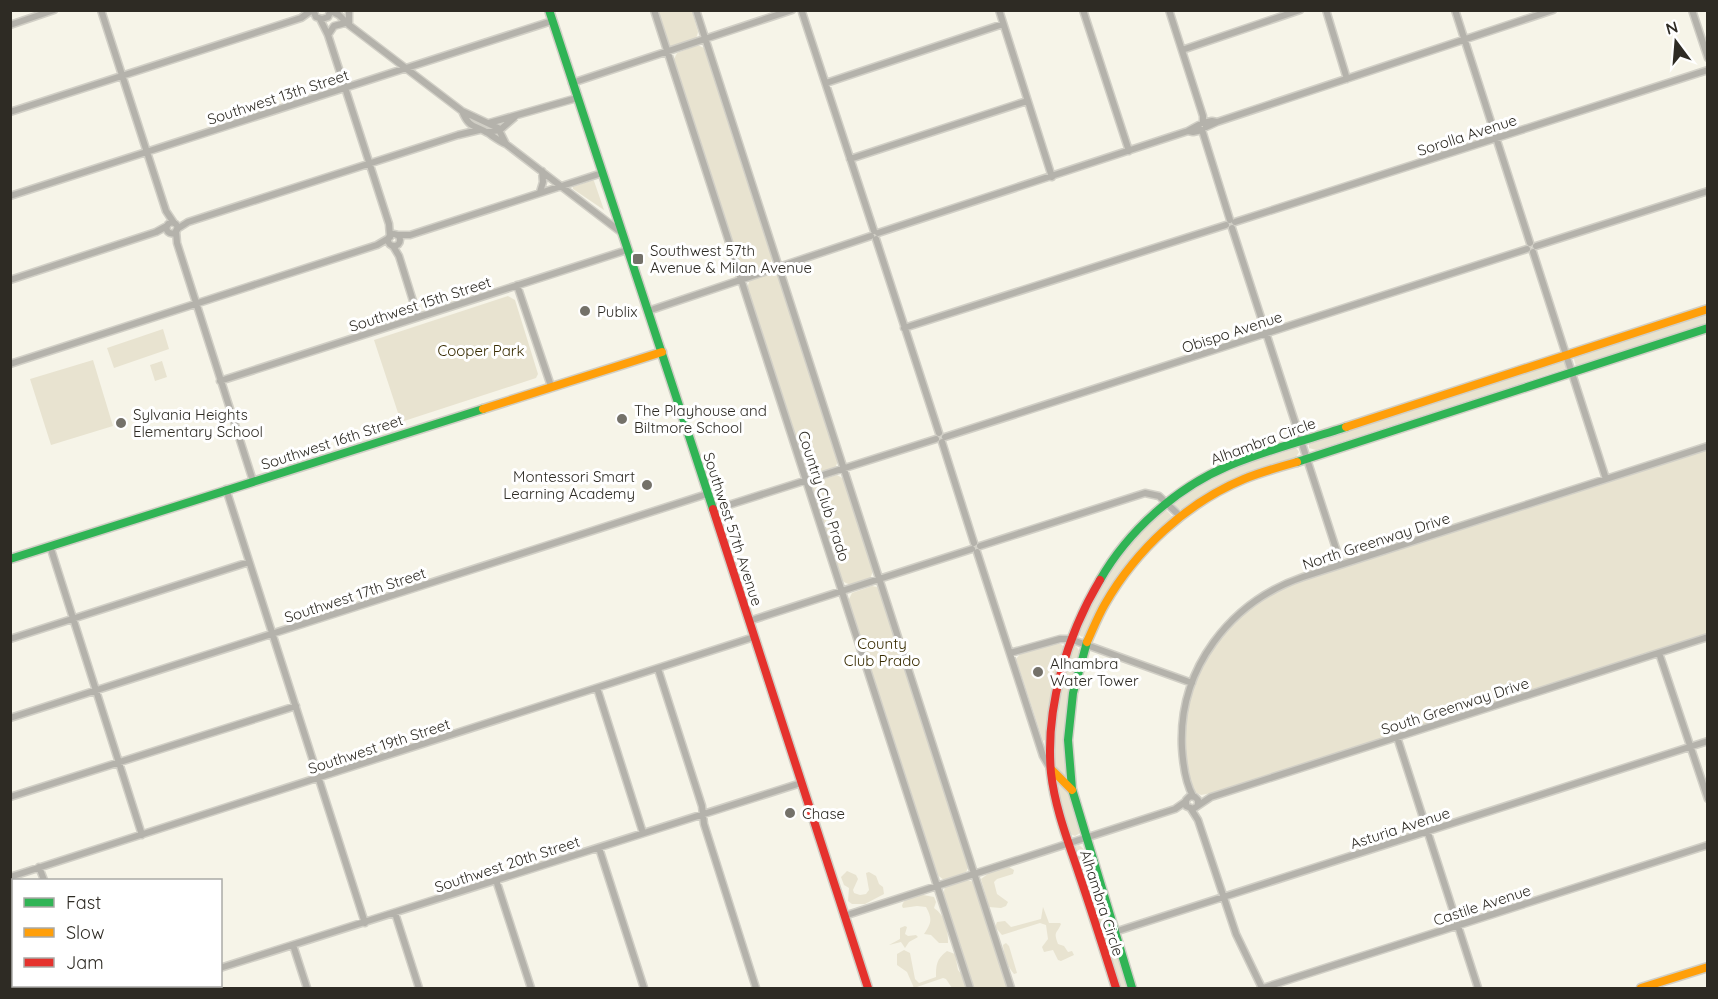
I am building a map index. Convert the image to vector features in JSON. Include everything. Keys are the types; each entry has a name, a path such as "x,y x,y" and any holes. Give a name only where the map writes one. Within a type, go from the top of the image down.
{"street":[{"path":"10,25 54,10"},
{"path":"101,10 253,481"},
{"path":"301,18 305,10"},
{"path":"347,24 349,10"},
{"name":"Southwest 57th Avenue","path":"549,10 868,988"},
{"name":"Country Club Prado","path":"654,10 970,988"},
{"name":"Country Club Prado","path":"696,10 1011,988"},
{"path":"572,83 792,10"},
{"path":"999,10 1052,177"},
{"path":"1083,10 1129,151"},
{"path":"1169,10 1203,116 1203,126 1231,224 1341,564"},
{"path":"1182,50 1300,10"},
{"path":"1326,10 1347,79"},
{"path":"1455,10 1606,479"},
{"path":"648,311 1188,131 1193,132 1203,126 1554,10"},
{"path":"1692,10 1707,58"},
{"path":"10,112 301,18 329,15 331,11 462,111 500,130 506,144"},
{"path":"802,11 1043,756 1072,790"},
{"path":"317,15 347,24"},
{"path":"317,15 328,35 418,317"},
{"name":"Southwest 13th Street","path":"10,196 552,21"},
{"path":"328,35 334,26 347,24"},
{"path":"826,83 1003,24"},
{"name":"Sorolla Avenue","path":"904,328 1707,70"},
{"path":"458,135 469,124 515,117 576,98"},
{"path":"850,159 1027,101"},
{"path":"462,111 469,124 506,144 622,233"},
{"path":"486,132 500,130 515,117"},
{"path":"10,280 479,130"},
{"path":"540,192 543,182 542,171"},
{"path":"10,364 602,173"},
{"name":"Obispo Avenue","path":"713,510 1707,191"},
{"name":"Southwest 15th Street","path":"220,381 627,250"},
{"path":"517,285 551,386"},
{"name":"Alhambra Circle","path":"1116,988 1056,803 1051,768 1055,697 1070,639 1084,605 1105,569 1131,536 1190,486 1217,470 1707,309"},
{"name":"Alhambra Circle","path":"1132,988 1072,790 1069,761 1070,715 1076,676 1086,644 1102,607 1120,578 1147,545 1179,516 1205,497 1237,481 1707,328"},
{"name":"Southwest 16th Street","path":"10,559 662,352"},
{"name":"North Greenway Drive","path":"1194,808 1182,757 1185,709 1201,661 1213,641 1248,605 1282,585 1341,564 1707,446"},
{"path":"226,489 365,923"},
{"name":"Southwest 17th Street","path":"10,718 708,494"},
{"path":"749,621 1143,494 1156,495 1179,516"},
{"path":"50,546 142,835"},
{"path":"10,639 249,562"},
{"name":"Southwest 19th Street","path":"10,877 754,637"},
{"name":"South Greenway Drive","path":"1190,798 1210,797 1707,637"},
{"path":"1010,653 1057,640 1070,639 1192,683"},
{"path":"1659,653 1707,799"},
{"path":"658,669 702,806 704,824 756,988"},
{"path":"597,688 643,833"},
{"path":"10,797 296,706"},
{"path":"1397,737 1478,988"},
{"name":"Asturia Avenue","path":"1100,937 1707,741"},
{"name":"Southwest 20th Street","path":"222,967 801,783"},
{"name":"South Greenway Drive","path":"1194,808 1210,797"},
{"path":"1175,809 1190,798 1242,949 1263,988"},
{"path":"844,916 1175,809 1194,808"},
{"name":"Castile Avenue","path":"1263,988 1707,845"},
{"path":"599,848 644,988"},
{"path":"39,867 44,879"},
{"path":"496,880 531,988"},
{"path":"395,913 419,988"},
{"path":"293,945 307,988"},
{"path":"1641,988 1707,967"}],"green space":[{"path":"657,11 692,11 698,32 696,39 674,47 670,46"},
{"path":"698,45 704,48 772,259 769,267 754,272 747,273 741,269 673,61 677,53"},
{"path":"593,180 604,210 573,189 573,187"},
{"path":"772,273 778,276 838,461 835,468 812,476 805,469 747,288 750,280"},
{"name":"Cooper Park","path":"508,296 515,300 538,374 536,378 401,422 374,340"},
{"path":"1707,313 1707,324 1576,366 1573,356"},
{"path":"163,329 169,349 114,368 107,348"},
{"path":"93,360 113,426 51,445 30,379"},
{"path":"1564,360 1567,368 1316,450 1309,448 1309,444"},
{"path":"162,361 167,377 155,381 150,365"},
{"path":"1296,448 1299,452 1296,457 1223,485 1183,510 1175,508 1176,500 1220,472"},
{"path":"1707,449 1707,634 1217,792 1201,795 1193,791 1186,770 1184,725 1195,681 1217,641 1231,624 1260,601 1292,583"},
{"path":"837,475 844,479 873,571 870,579 854,584 847,584 841,579 812,489 815,482"},
{"path":"1165,509 1173,517 1133,555 1112,585 1086,634 1082,637 1076,633 1081,616 1120,554"},
{"name":"County Club Prado","path":"872,586 877,587 880,591 969,866 966,872 944,880 936,874 848,601 852,593"},
{"path":"1057,643 1064,647 1053,686 1048,738 1043,741 1016,659 1021,653"},
{"path":"1076,646 1080,652 1066,780 1054,768 1055,722 1066,662 1071,647"},
{"path":"1054,776 1070,795 1080,833 1075,836 1068,833"},
{"path":"1079,845 1086,851 1109,930 1100,927 1074,850"},
{"path":"1009,867 1014,870 1013,874 994,882 997,894 1008,902 1006,906 989,907 981,879 989,873"},
{"path":"847,871 856,875 858,879 854,893 866,894 869,890 866,873 869,872 876,876 883,887 884,894 865,904 852,904 848,901 849,888 844,885 841,877"},
{"path":"967,880 974,882 1008,988 973,988 943,895 945,887"},
{"path":"918,894 934,897 936,902 934,908 941,915 945,924 948,943 939,943 931,935 924,934 930,921 926,907 903,908 904,901"},
{"path":"1043,907 1049,923 1061,924 1056,935 1058,944 1064,946 1068,952 1072,951 1074,955 1061,961 1058,960 1053,950 1044,952 1042,947 1048,939 1046,925 1040,923 1002,935 995,927 997,922 1005,921 1011,927 1041,919"},
{"path":"907,927 905,934 918,937 909,942 905,948 901,942 889,945 900,939 900,928"},
{"path":"1115,940 1131,988 1118,988 1104,944"},
{"path":"1006,943 1017,973 1014,974 1005,956 1003,945"},
{"path":"904,950 910,953 915,979 919,983 936,977 937,963 947,951 955,954 958,970 968,988 952,988 943,978 914,988 907,972 897,965 897,954"}],"traffic: fast":[{"path":"549,10 713,509"},
{"path":"1297,462 1708,328"},
{"path":"10,559 483,409"},
{"path":"1100,580 1111,562 1139,528 1190,486 1242,460 1346,427"},
{"path":"1087,642 1073,693 1068,740 1072,789 1132,988"}],"traffic: slow":[{"path":"1346,427 1708,309"},
{"path":"483,409 662,352"},
{"path":"1087,642 1102,609 1117,584 1164,530 1202,501 1223,489 1257,474 1297,462"},
{"path":"1051,769 1072,790"},
{"path":"1641,988 1708,967"}],"traffic: jam":[{"path":"713,509 868,988"},
{"path":"1100,580 1088,601 1068,648 1055,698 1050,748 1051,773 1059,812 1116,988"}],"place":[{"name":"Southwest 57th Avenue & Milan Avenue","path":"638,259"},
{"name":"Publix","path":"585,311"},
{"name":"The Playhouse and Biltmore School","path":"622,419"},
{"name":"Sylvania Heights Elementary School","path":"121,423"},
{"name":"Montessori Smart Learning Academy","path":"647,485"},
{"name":"Alhambra Water Tower","path":"1038,672"},
{"name":"Chase","path":"790,813"}]}
